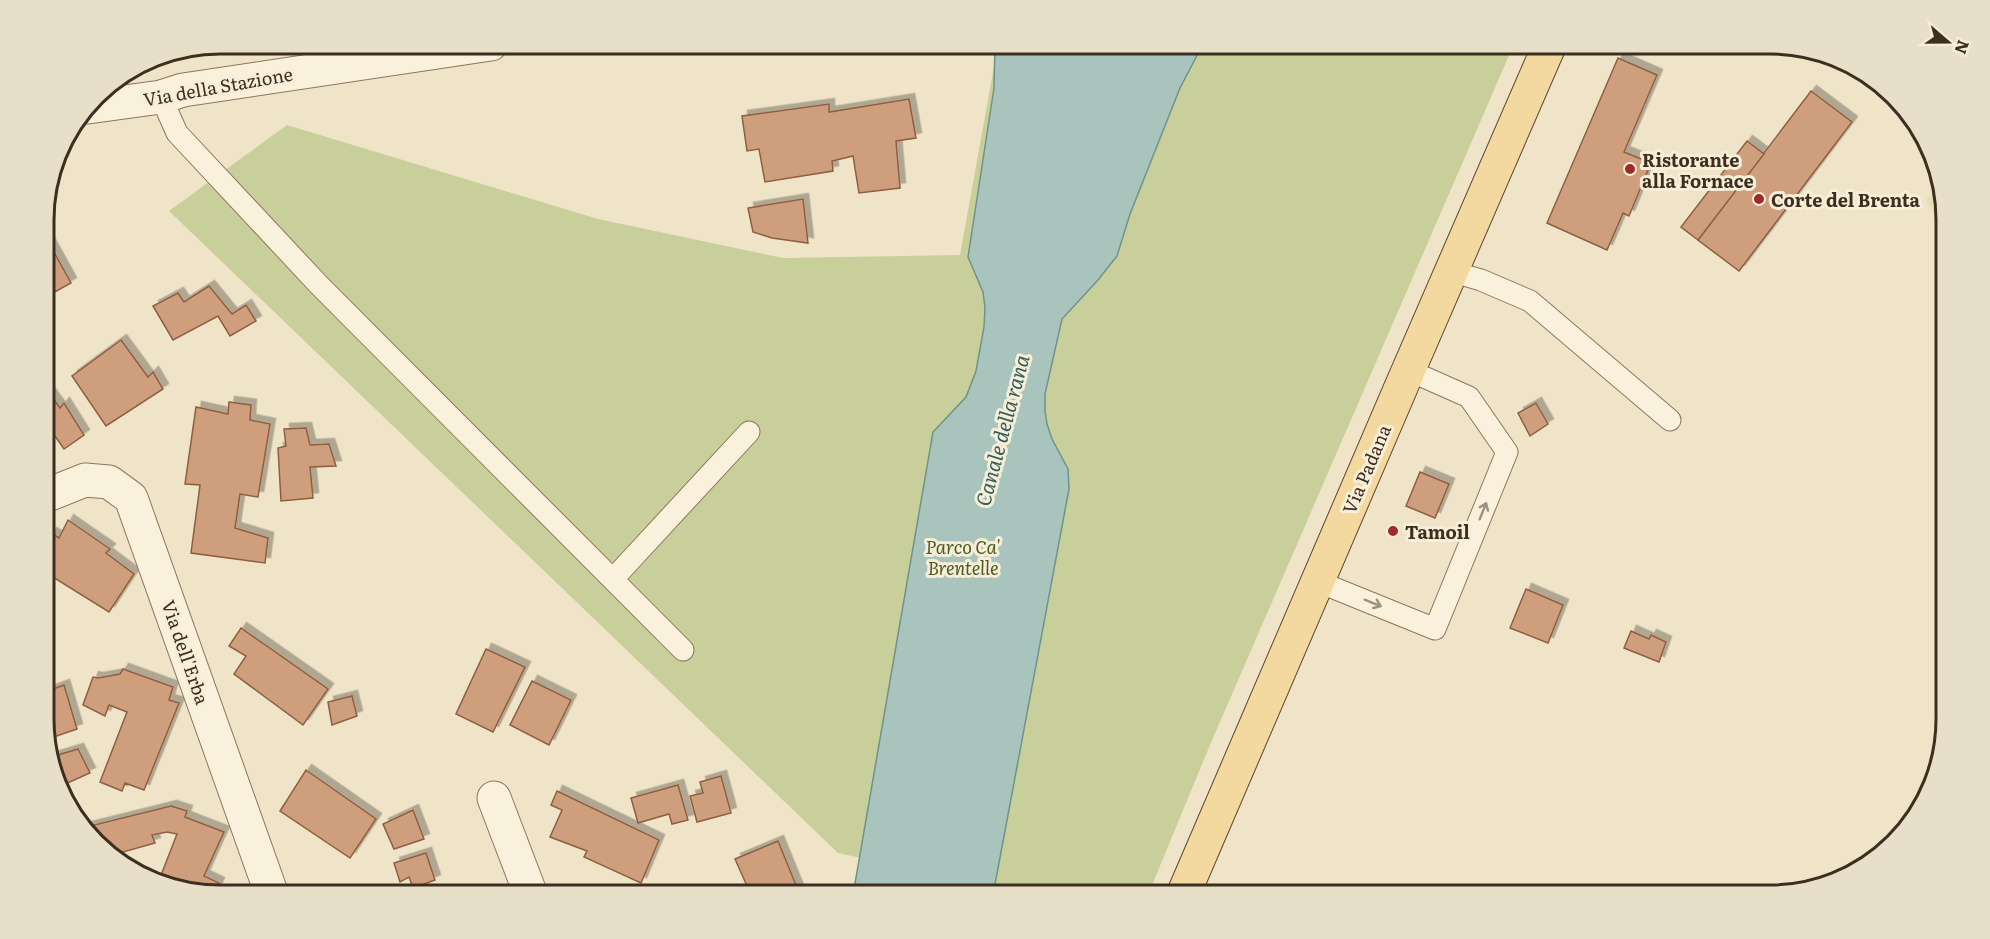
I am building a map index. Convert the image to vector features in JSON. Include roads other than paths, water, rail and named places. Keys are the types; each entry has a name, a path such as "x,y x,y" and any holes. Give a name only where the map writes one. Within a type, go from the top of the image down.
{"main road":[{"name":"Via Padana","path":"1187,885 1319,582 1450,271 1546,54"}],"street":[{"name":"Via della Stazione","path":"101,105 161,97 183,90 424,54"},
{"name":"Via dell'Erba","path":"54,492 85,480 109,482 132,498 268,885"},
{"path":"494,798 527,885"}],"lane":[{"path":"161,97 177,133 319,285 683,650"},
{"path":"1450,271 1481,280 1530,301 1670,420"},
{"path":"1319,582 1435,629 1507,452 1469,397 1408,370"},
{"path":"613,579 749,432"}],"water":[{"name":"Canale della rana","path":"995,54 1198,54 1180,88 1130,214 1117,256 1062,319 1045,394 1045,411 1052,439 1068,469 1069,489 995,885 855,885 933,432 966,397 976,371 984,327 983,292 968,257 994,88"}],"place":[{"name":"Ristorante alla Fornace","path":"1630,169"},
{"name":"Corte del Brenta","path":"1759,199"},
{"name":"Tamoil","path":"1393,531"}],"park label":[{"name":"Parco Ca' Brentelle","path":"963,556"}]}
